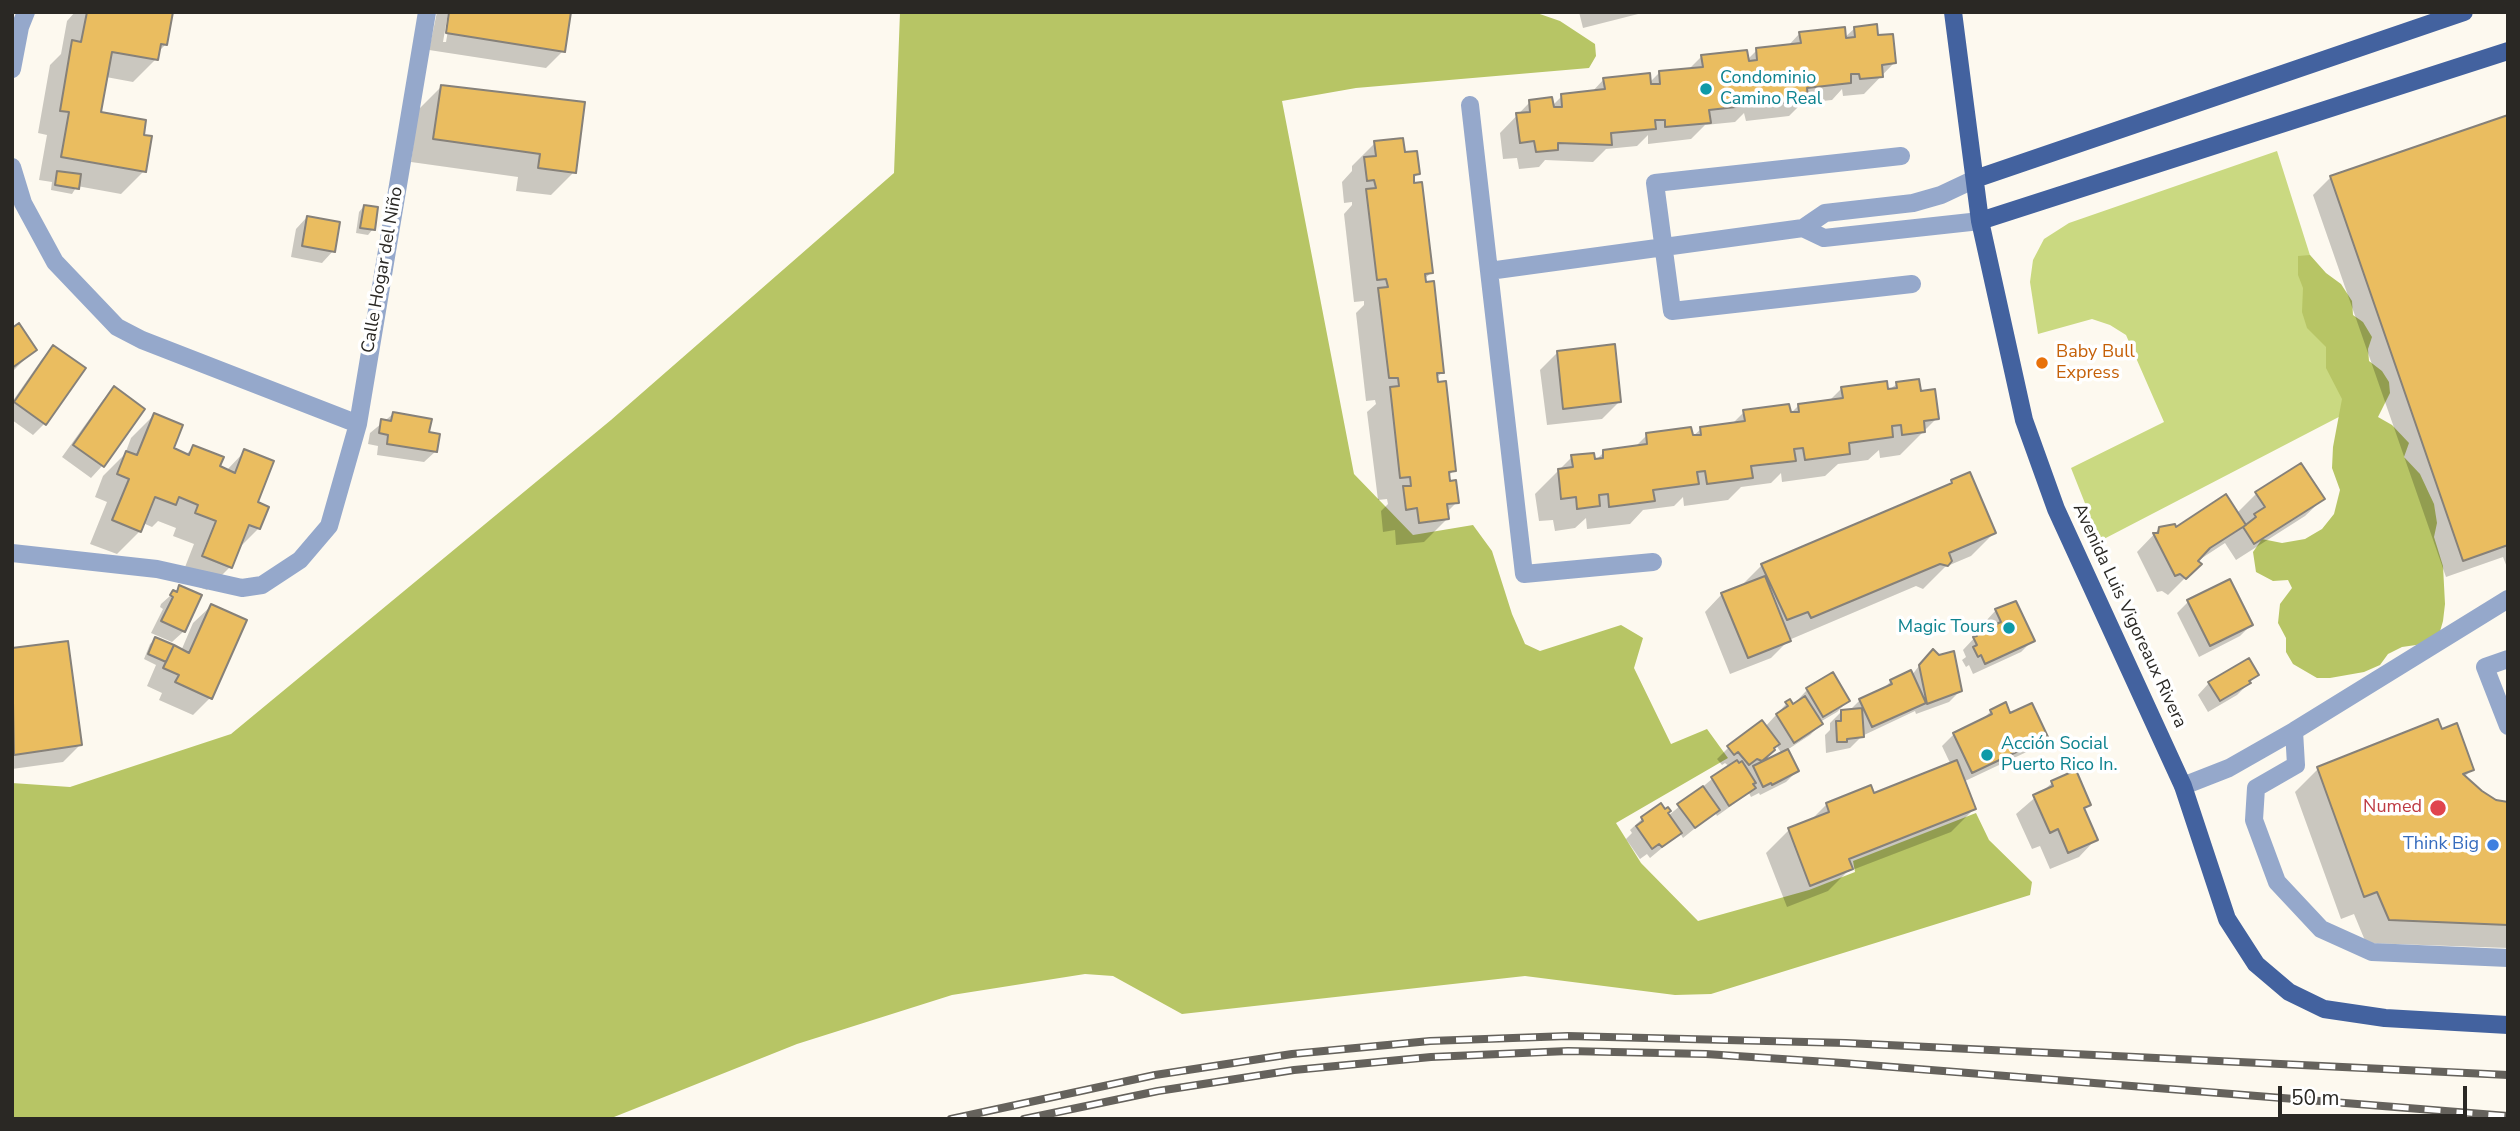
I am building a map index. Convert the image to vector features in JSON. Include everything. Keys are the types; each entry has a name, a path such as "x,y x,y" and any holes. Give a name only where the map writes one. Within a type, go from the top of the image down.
{"main road":[{"name":"Avenida Luis Vigoreaux Rivera","path":"1953,12 1980,220 2024,420 2056,509 2183,786 2227,919 2256,964 2289,992 2323,1009 2385,1018 2508,1025"},
{"path":"1975,179 2464,12"},
{"path":"1980,220 2508,51"}],"street":[{"path":"12,69 20,27 26,12"},
{"name":"Calle Hogar del Niño","path":"12,553 157,569 242,588 262,585 300,560 329,526 358,424 427,12"},
{"path":"1470,104 1524,574 1653,562"},
{"path":"1900,156 1656,183 1672,311 1912,284"},
{"path":"12,167 23,202 55,262 117,327 142,340 358,424"},
{"path":"1489,271 1803,228 1825,213 1913,202 1941,195 1975,179"},
{"path":"1803,228 1824,238 1980,220"},
{"path":"2183,786 2229,768 2294,731 2508,599"},
{"path":"2508,659 2486,667 2508,726"},
{"path":"2294,731 2296,765 2256,788 2254,820 2277,882 2312,920 2321,929 2372,952 2508,958"}],"green space":[{"path":"900,12 1534,12 1560,21 1595,44 1596,56 1589,68 1356,88 1282,101 1354,474 1413,535 1473,525 1492,551 1512,614 1525,644 1540,651 1621,625 1643,638 1634,668 1671,744 1707,729 1728,758 1616,823 1641,863 1698,921 1809,890 1855,872 1853,861 1976,813 1989,840 2032,882 2030,895 1711,994 1675,995 1525,976 1182,1014 1113,976 1085,974 952,995 797,1044 609,1119 12,1119 12,783 70,787 231,734 611,420 894,173"},
{"path":"2277,151 2358,407 2100,541 2071,468 2164,422 2126,335 2110,325 2092,319 2038,334 2030,282 2033,260 2044,239 2069,223"},
{"path":"2310,255 2326,273 2341,284 2352,301 2353,315 2363,322 2372,337 2368,349 2369,361 2382,371 2389,382 2390,393 2378,417 2392,425 2409,443 2404,457 2420,474 2434,504 2437,523 2434,537 2443,566 2445,604 2437,642 2402,647 2388,654 2380,665 2364,672 2330,678 2317,678 2293,664 2286,652 2286,638 2278,623 2280,604 2292,588 2288,580 2273,581 2256,572 2253,552 2262,539 2282,543 2305,539 2322,529 2334,514 2340,490 2332,468 2342,399 2326,368 2326,347 2307,328 2302,312 2303,288 2298,275 2298,256"}],"building":[{"path":"87,12 173,12 167,45 161,44 158,60 112,52 101,112 146,120 144,135 152,136 146,172 61,157 69,112 60,111 72,40 81,42"},
{"path":"449,12 571,12 565,52 446,33"},
{"name":"Condominio Camino Real","path":"1877,24 1878,35 1893,34 1896,63 1882,65 1883,77 1860,79 1859,74 1851,74 1851,83 1807,88 1808,100 1763,105 1761,97 1753,97 1754,105 1709,110 1711,123 1665,127 1665,120 1655,120 1656,129 1611,133 1612,145 1558,143 1558,150 1536,152 1534,141 1520,143 1516,113 1530,112 1529,100 1552,97 1554,107 1562,107 1561,94 1605,89 1603,78 1650,73 1651,84 1660,84 1659,71 1703,67 1701,55 1747,50 1749,61 1757,60 1756,48 1801,43 1799,32 1845,27 1846,38 1855,37 1854,27"},
{"path":"441,85 585,102 576,173 538,168 540,154 433,139"},
{"path":"2508,115 2508,545 2463,561 2330,176"},
{"path":"1403,138 1405,152 1417,151 1420,174 1414,175 1414,183 1422,182 1433,273 1425,274 1426,282 1434,281 1444,373 1437,373 1438,382 1446,381 1456,471 1449,472 1450,481 1456,480 1459,503 1447,504 1449,519 1419,523 1417,508 1406,510 1403,486 1411,486 1410,477 1400,478 1390,387 1399,386 1398,378 1389,378 1378,288 1388,287 1386,279 1377,280 1366,189 1376,188 1374,180 1367,181 1364,157 1376,156 1374,141"},
{"path":"57,171 81,174 79,189 55,185"},
{"path":"364,205 378,207 375,230 360,228"},
{"path":"307,216 340,222 335,252 302,246"},
{"path":"19,323 37,350 12,368 12,328"},
{"path":"1615,344 1621,402 1563,409 1557,351"},
{"path":"53,345 86,368 46,425 14,402"},
{"path":"1919,379 1921,391 1935,389 1939,419 1924,421 1925,432 1902,435 1901,425 1892,426 1893,437 1849,443 1850,454 1805,460 1803,448 1794,449 1796,461 1751,466 1753,478 1707,484 1705,471 1697,472 1699,484 1653,490 1655,501 1609,507 1608,494 1599,495 1600,506 1577,509 1576,497 1561,499 1558,469 1573,467 1571,455 1594,453 1595,459 1603,458 1603,450 1647,444 1646,433 1691,427 1693,435 1701,435 1700,427 1745,421 1743,410 1789,404 1791,412 1799,412 1798,404 1843,398 1841,387 1887,381 1888,389 1897,388 1896,382"},
{"path":"114,386 145,409 104,467 73,445"},
{"path":"393,412 432,419 429,432 440,434 437,452 387,444 388,435 379,433 381,419 391,421"},
{"path":"154,413 183,425 174,448 189,455 193,445 224,457 220,466 235,473 244,449 274,461 258,502 269,507 260,529 249,525 232,568 202,556 216,521 195,513 198,505 179,497 176,505 155,497 141,532 112,520 129,479 117,474 126,451 137,455"},
{"path":"2301,463 2325,499 2254,544 2243,527 2256,517 2254,514 2265,507 2255,492"},
{"path":"1970,472 1996,533 1949,553 1952,561 1948,566 1940,564 1811,618 1808,612 1787,620 1761,564 1952,483 1951,480"},
{"path":"2226,494 2246,525 2210,548 2198,561 2202,564 2186,579 2180,574 2175,576 2153,533 2158,533 2159,527 2175,524 2176,527"},
{"path":"1765,576 1791,641 1748,658 1721,593"},
{"path":"2230,579 2253,625 2210,646 2187,600"},
{"path":"179,585 202,595 185,632 161,621 173,597 170,595 173,590 177,592"},
{"name":"Magic Tours","path":"2016,601 2035,641 1985,664 1973,647 1977,645 1973,637 1977,636 1976,633 2001,622 1995,609"},
{"path":"211,604 247,620 212,699 175,682 179,675 163,668 174,645 189,653"},
{"path":"155,637 174,645 166,662 148,654"},
{"path":"68,641 82,745 14,755 12,648"},
{"path":"1933,649 1939,655 1954,651 1962,691 1927,704 1919,665"},
{"path":"2249,658 2259,675 2249,681 2251,683 2220,701 2208,682"},
{"path":"1911,670 1926,703 1872,727 1859,699 1892,684 1890,680"},
{"path":"1833,672 1850,701 1823,717 1806,688"},
{"path":"1805,696 1823,724 1794,743 1776,714 1788,706 1785,702 1790,699 1793,704"},
{"name":"Acción Social Puerto Rico In.","path":"2006,702 2010,713 2032,703 2048,737 1972,773 1953,733 1992,714 1990,710"},
{"path":"1862,708 1864,737 1837,742 1836,721 1841,721 1841,710"},
{"path":"2438,719 2442,729 2457,723 2474,770 2463,774 2496,800 2508,802 2508,925 2389,920 2377,892 2364,897 2317,767"},
{"path":"1762,720 1780,744 1762,761 1757,759 1749,765 1738,752 1734,755 1727,746"},
{"path":"1788,749 1799,771 1763,787 1753,766"},
{"path":"1737,760 1739,763 1742,761 1756,783 1753,784 1756,788 1729,806 1711,777"},
{"path":"1957,760 1976,809 1849,859 1853,869 1810,886 1788,828 1829,812 1826,803 1871,785 1874,793"},
{"path":"2076,770 2091,805 2084,808 2098,840 2068,853 2058,829 2050,833 2033,795 2053,786 2051,781"},
{"path":"1703,786 1720,810 1695,828 1677,804"},
{"path":"1661,803 1665,809 1668,807 1671,811 1668,813 1682,833 1662,847 1659,844 1652,849 1636,826 1643,821 1641,817"}],"railway":[{"path":"951,1119 1155,1075 1292,1054 1430,1041 1568,1036 1846,1043 2508,1075"},
{"path":"1024,1119 1158,1091 1294,1070 1431,1057 1568,1051 1706,1054 1843,1063 2508,1116"}],"place":[{"name":"Condominio Camino Real","path":"1706,89"},
{"name":"Baby Bull Express","path":"2042,363"},
{"name":"Magic Tours","path":"2009,628"},
{"name":"Acción Social Puerto Rico In.","path":"1987,755"},
{"name":"Numed","path":"2438,808"},
{"name":"Think Big","path":"2493,845"}]}
